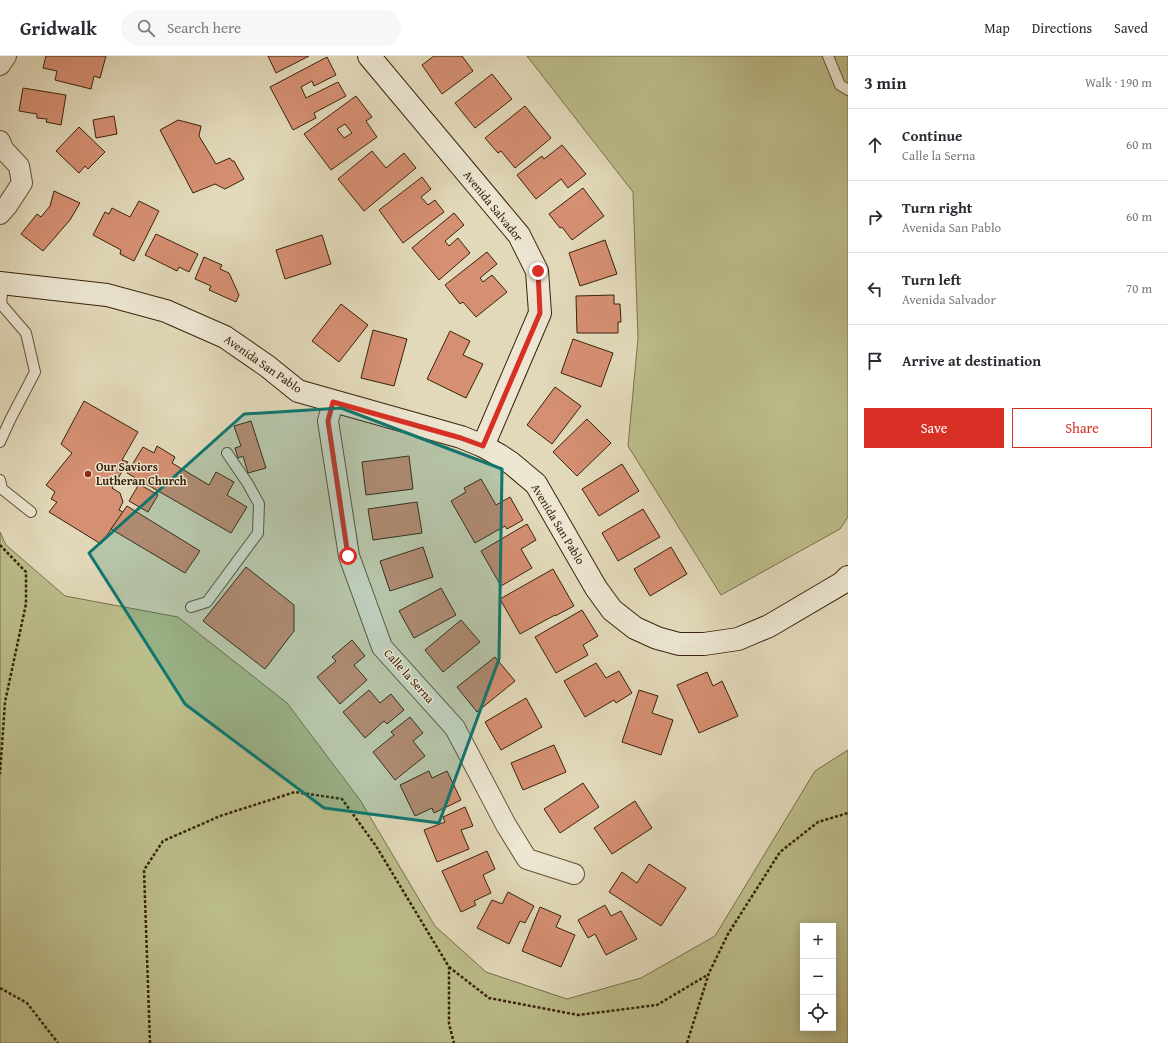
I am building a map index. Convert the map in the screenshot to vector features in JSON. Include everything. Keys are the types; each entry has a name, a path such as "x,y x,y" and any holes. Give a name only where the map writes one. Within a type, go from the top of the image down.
{"street":[{"path":"0,65 6,56"},
{"name":"Avenida Salvador","path":"369,56 519,235 538,271 540,313 483,446"},
{"path":"0,141 3,149 19,166 22,183 0,214"},
{"name":"Avenida San Pablo","path":"1,283 107,295 166,310 225,336 267,366 298,391 461,438 483,446 511,463 536,484 596,588 612,610 634,628 657,638 679,644 704,644 738,639 769,626 842,583 848,577"},
{"name":"Calle la Serna","path":"333,402 328,421 348,556 382,647 455,728 506,825 527,859 574,874"}],"lane":[{"path":"828,56 840,85 848,90"},
{"path":"0,442 35,372 26,333 1,304 1,283"},
{"path":"191,607 207,602 258,533 259,504 248,484 227,453"},
{"path":"0,480 2,489 31,512"}],"path":[{"path":"0,545 26,572 26,604 5,702 0,774"},
{"path":"150,1043 144,870 163,840 220,816 295,792 342,799 376,846 449,967 489,998 578,1015 657,1005 709,973"},
{"path":"686,1043 709,973 728,934 780,852 818,822 848,813"},
{"path":"449,967 449,1024 454,1043"},
{"path":"0,988 27,1003 58,1043"}],"highlighted area":[{"path":"341,408 502,469 499,659 439,823 324,808 185,704 89,553 244,414"}],"green space":[{"path":"527,56 848,56 848,517 840,529 721,595 628,446 638,338 633,192"},
{"path":"0,532 6,545 65,596 178,617 287,703 360,800 435,926 486,972 567,999 641,978 715,936 815,771 848,750 848,1043 0,1043"}],"building":[{"path":"46,56 106,56 100,78 94,76 91,89 55,80 57,71 43,68"},
{"path":"268,56 309,56 276,73"},
{"path":"434,56 462,56 473,71 442,94 422,65"},
{"path":"327,57 336,75 314,86 312,81 301,87 306,98 338,82 346,96 314,113 316,118 293,130 270,87"},
{"path":"492,74 512,99 475,128 455,103"},
{"path":"23,88 66,95 61,125 46,122 47,119 37,118 37,114 19,111"},
{"path":"356,96 372,117 366,121 377,137 331,170 304,134","holes":["345,124 352,133 344,138 337,129"]},
{"path":"525,106 551,138 515,168 501,151 498,153 485,138"},
{"path":"114,116 117,134 96,138 93,120"},
{"path":"178,120 201,126 199,136 216,164 230,158 234,161 244,179 225,189 215,184 193,193 160,130"},
{"path":"79,127 105,152 88,169 85,166 79,173 56,151"},
{"path":"562,145 586,174 568,188 561,179 536,199 517,175 542,156 544,159"},
{"path":"372,151 386,168 404,153 416,168 364,211 338,179"},
{"path":"422,177 431,189 421,197 428,205 435,200 444,212 403,243 379,210"},
{"path":"583,188 604,216 572,240 549,214"},
{"path":"54,191 80,203 70,220 43,251 21,234 37,214 41,217 50,206"},
{"path":"139,201 159,211 134,261 120,254 121,250 93,235 105,212 109,214 112,208 130,217"},
{"path":"454,213 464,225 445,241 449,246 458,238 470,253 439,280 412,248"},
{"path":"156,234 198,254 189,272 179,267 177,271 145,255"},
{"path":"322,235 331,264 285,279 276,250"},
{"path":"605,240 617,274 580,286 569,253"},
{"path":"487,252 497,264 480,278 483,282 492,275 507,292 476,317 463,302 460,304 445,285"},
{"path":"204,257 222,265 220,269 229,273 239,295 236,302 209,290 211,286 195,279"},
{"path":"614,295 614,304 620,304 621,322 618,322 618,333 577,333 576,296"},
{"path":"341,304 368,325 339,362 312,341"},
{"path":"373,330 407,339 394,386 361,378"},
{"path":"450,331 470,341 463,355 483,364 466,398 427,379"},
{"path":"573,339 613,353 601,387 561,373"},
{"path":"555,387 581,406 552,444 527,425"},
{"name":"Our Saviors Lutheran Church","path":"84,401 138,432 122,460 128,462 112,488 120,493 123,502 119,510 123,512 101,544 49,512 57,502 51,499 55,492 46,485 72,453 61,444"},
{"path":"587,419 611,443 577,476 553,452"},
{"path":"251,421 266,468 248,473 243,456 238,458 235,448 241,446 234,426"},
{"path":"157,446 175,457 172,463 209,485 216,472 234,482 227,495 247,507 231,533 127,473 143,447 154,453"},
{"path":"409,456 413,489 366,495 362,462"},
{"path":"622,464 639,491 599,516 582,489"},
{"path":"481,479 496,505 510,497 523,520 507,529 505,526 475,543 451,501 466,492 464,488"},
{"path":"139,484 158,495 148,512 129,501"},
{"path":"417,502 422,533 373,540 368,509"},
{"path":"127,506 200,551 185,573 111,529"},
{"path":"643,509 660,537 618,561 602,533"},
{"path":"527,524 536,540 521,549 532,568 501,586 481,551"},
{"path":"423,547 433,577 390,591 380,561"},
{"path":"671,547 687,574 650,596 634,569"},
{"path":"246,567 294,605 294,631 265,669 203,621"},
{"path":"553,569 574,606 520,634 500,599"},
{"path":"441,588 456,615 414,638 399,611"},
{"path":"582,610 598,636 583,645 588,655 556,673 535,637"},
{"path":"461,620 480,642 443,672 425,650"},
{"path":"352,640 365,656 354,665 367,680 340,704 317,677 336,661 332,657"},
{"path":"495,657 515,681 477,712 457,687"},
{"path":"596,663 606,678 619,671 632,693 616,703 614,700 585,717 564,681"},
{"path":"707,672 713,686 722,681 738,716 699,733 677,685"},
{"path":"369,690 380,703 391,694 404,710 387,724 384,721 365,738 343,712"},
{"path":"639,690 658,696 652,713 673,720 661,755 622,742"},
{"path":"526,698 542,727 501,750 485,722"},
{"path":"410,717 423,733 413,741 425,756 395,780 373,752 394,735 391,732"},
{"path":"554,745 566,772 523,790 511,763"},
{"path":"429,771 432,778 447,771 461,800 434,813 432,808 415,816 400,785"},
{"path":"583,783 599,807 560,833 544,809"},
{"path":"635,801 652,828 612,854 594,828"},
{"path":"465,807 473,826 461,830 469,849 437,862 424,830 445,822 443,817"},
{"path":"487,851 495,869 483,875 491,893 474,901 476,905 461,912 442,871"},
{"path":"649,864 686,888 661,926 609,892 622,872 637,883"},
{"path":"508,892 534,906 525,923 520,921 509,944 477,928 492,900 502,904"},
{"path":"605,905 611,916 621,911 637,939 606,955 595,934 588,938 578,920"},
{"path":"540,907 561,916 556,927 575,935 561,967 522,951"}],"place":[{"name":"Our Saviors Lutheran Church","path":"88,474"}],"route":[{"path":"348,556 328,421 333,402 461,438 483,446 540,313 538,271"}]}
